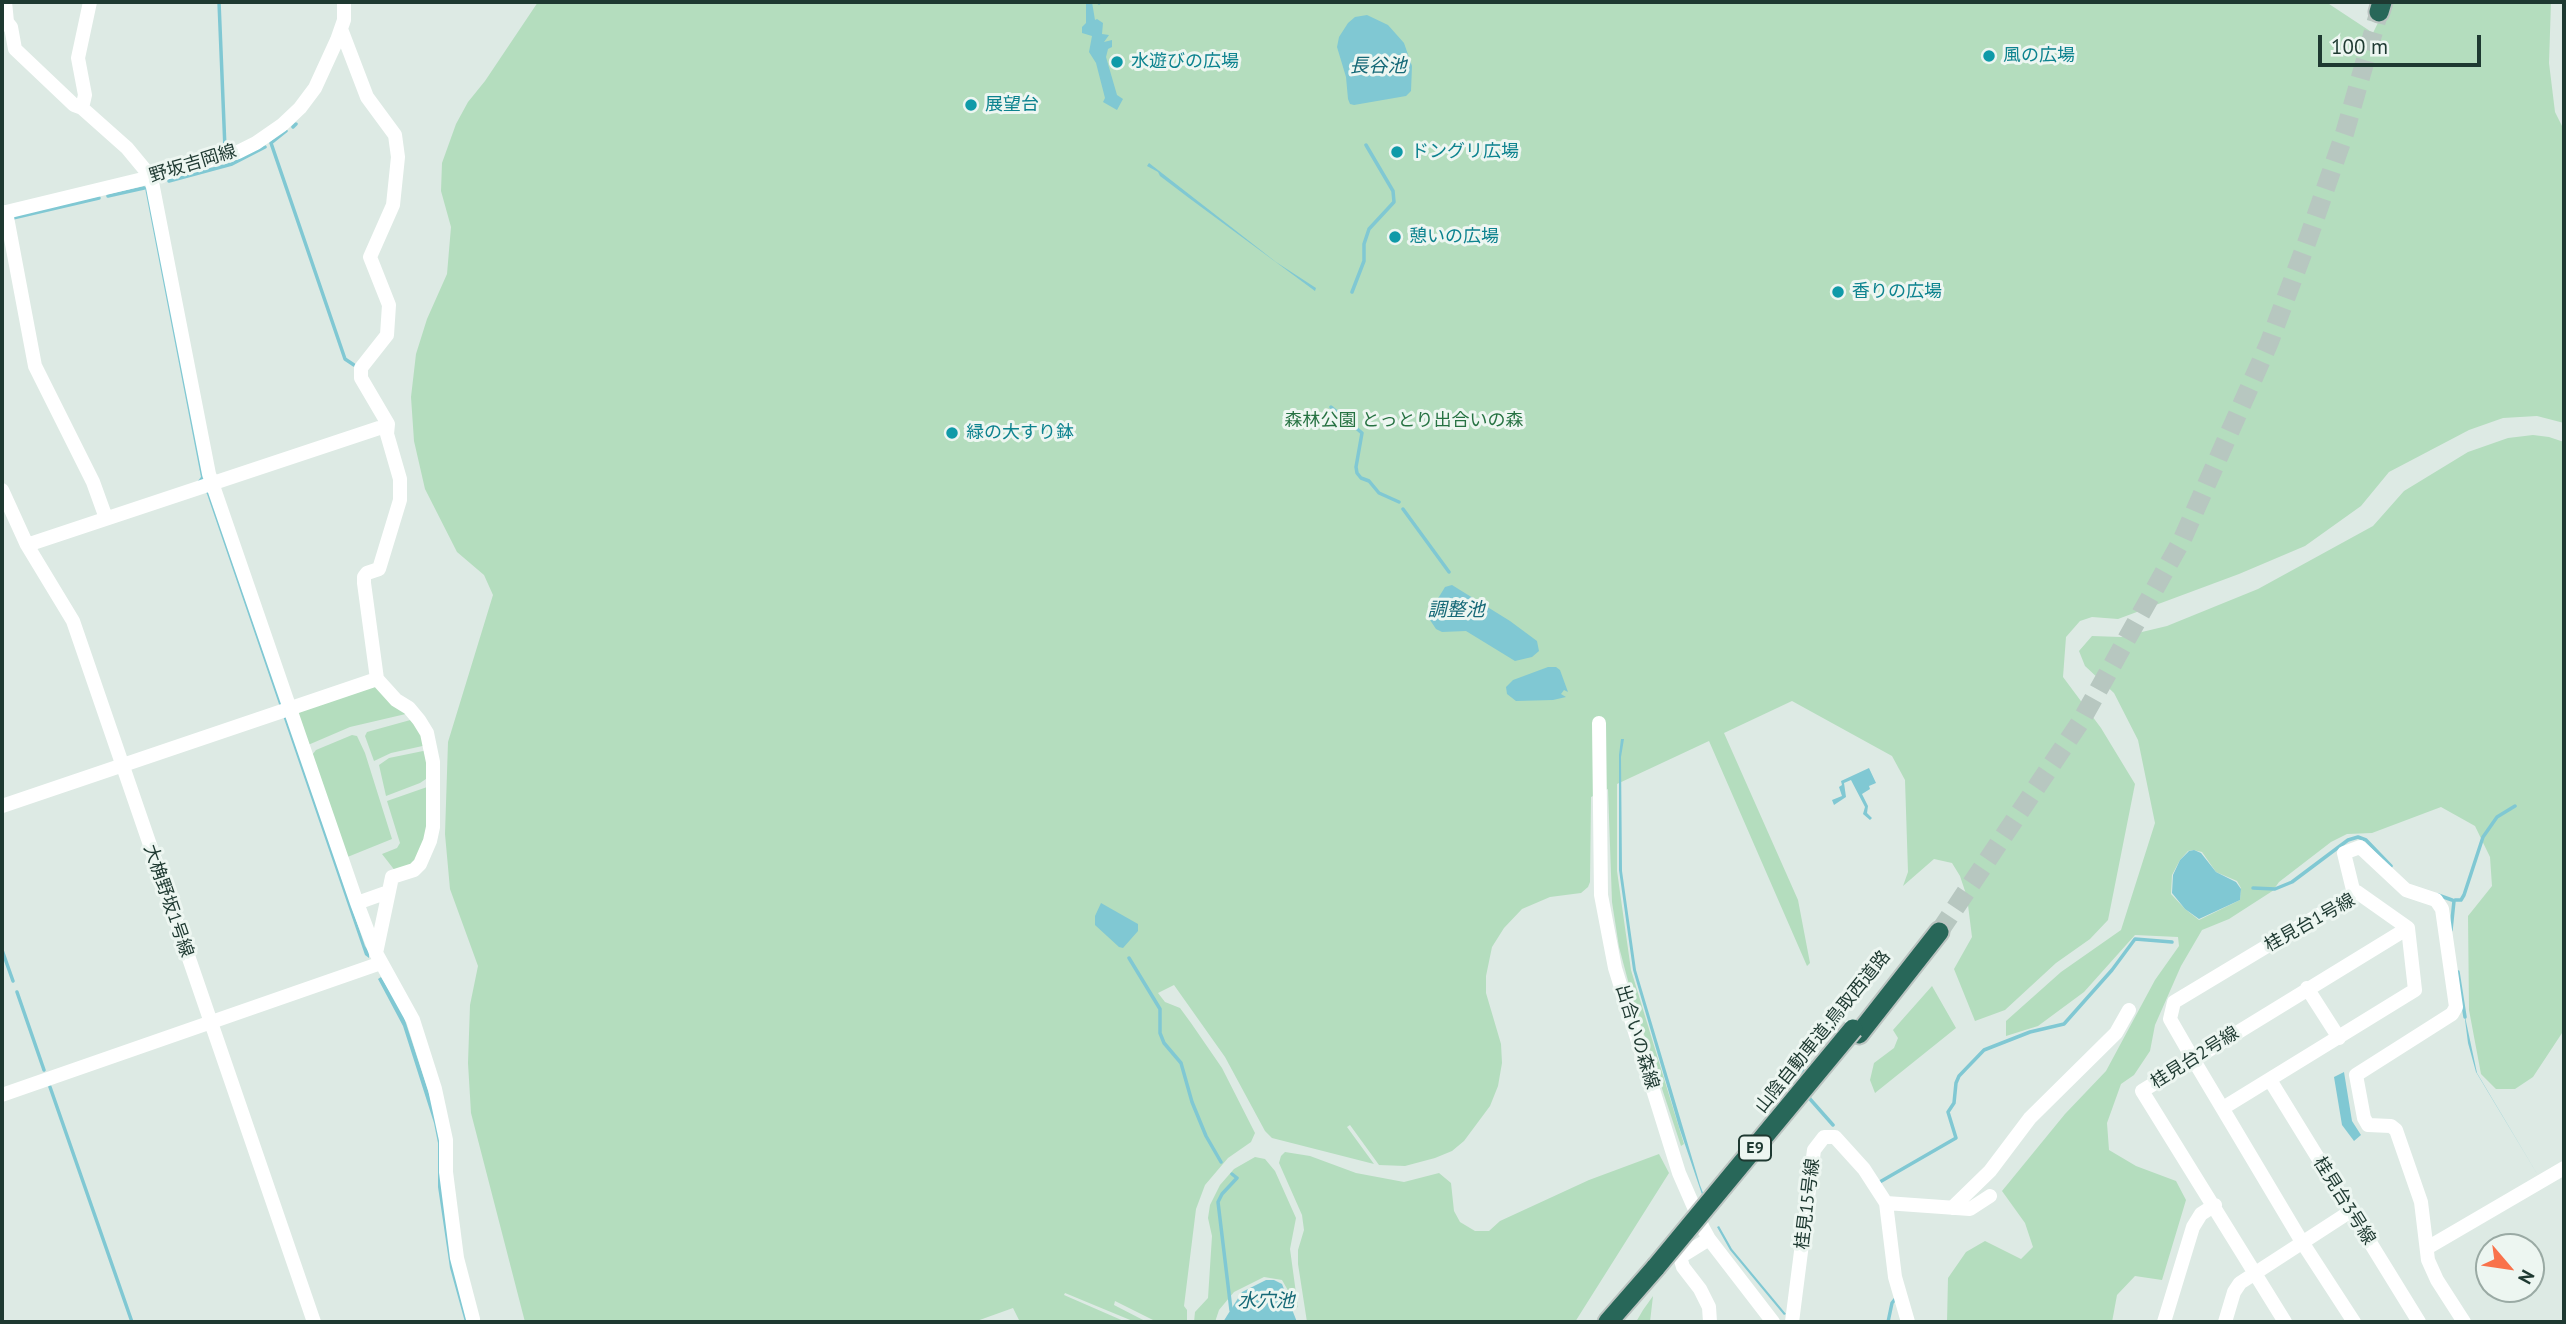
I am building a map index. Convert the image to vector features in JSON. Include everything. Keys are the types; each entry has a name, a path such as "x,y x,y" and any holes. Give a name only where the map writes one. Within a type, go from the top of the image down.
{"highway":[{"name":"山陰自動車道;鳥取西道路","path":"1617,1322 1856,1032 1936,930"},
{"name":"山陰自動車道;鳥取西道路","path":"1608,1322 1659,1268"}],"street":[{"path":"5,2 4,24 11,27 15,49 74,104 127,148 151,177 209,474 357,903 378,958 412,1020 443,1120 455,1245 470,1321"},
{"path":"82,108 85,95 78,58 90,2"},
{"name":"野坂吉岡線","path":"4,213 151,177 238,152 282,125 300,108 327,67 344,20 344,2"},
{"path":"341,29 367,97 395,135 397,144 393,205 370,257 389,305 387,335 361,368 361,378 388,424 387,435 400,479 400,500 379,569 364,577 377,679 419,720 427,733 433,762 433,827 426,853 414,870 393,877 388,892 378,958"},
{"path":"4,213 35,366 93,482 106,518"},
{"path":"27,545 379,428"},
{"name":"大桷野坂1号線","path":"2,490 27,545 73,621 314,1322"},
{"path":"2,806 377,679"},
{"name":"出合いの森線","path":"1599,723 1601,895 1615,968 1679,1172 1709,1239 1773,1322"},
{"path":"2354,894 2344,853 2360,847 2406,890 2436,900 2442,909 2456,1007 2452,1014 2356,1075 2364,1118 2368,1125 2391,1126 2396,1130 2421,1202 2432,1270 2464,1322"},
{"path":"357,903 388,892"},
{"name":"桂見台1号線","path":"2354,1322 2302,1242 2170,1019 2174,1002 2357,892 2407,928"},
{"path":"2223,1108 2415,990 2407,928"},
{"name":"桂見台2号線","path":"2285,1322 2142,1091 2407,928"},
{"path":"2,1095 210,1023 378,958"},
{"path":"2307,988 2339,1038"},
{"path":"1952,1208 1990,1171 2030,1118 2116,1033 2129,1010"},
{"name":"桂見台3号線","path":"2270,1080 2419,1322"},
{"name":"桂見15号線","path":"1793,1322 1814,1150 1824,1137 1835,1137 1864,1169 1886,1202 1895,1278 1908,1322"},
{"path":"2427,1248 2564,1168"},
{"path":"1886,1202 1970,1209 1990,1196"},
{"path":"2164,1322 2193,1227 2201,1214 2215,1205"},
{"path":"2225,1322 2239,1283 2351,1212"},
{"path":"1709,1239 1680,1257 1683,1267 1700,1289 1709,1307 1710,1322"}],"green space":[{"name":"森林公園 とっとり出合いの森","path":"538,2 2326,2 2373,33 2388,2 2551,2 2549,63 2555,112 2564,130 2564,423 2537,416 2503,418 2469,430 2389,472 2361,506 2305,546 2118,619 2092,617 2080,621 2066,637 2063,677 2101,728 2135,784 2108,920 2090,939 2056,963 2005,1010 1975,1021 1954,969 1972,937 1967,897 1952,863 1934,859 1903,886 1908,872 1905,780 1892,756 1792,701 1724,733 1798,900 1810,963 1807,966 1709,741 1617,784 1617,871 1631,970 1684,1144 1681,1146 1635,1007 1619,947 1612,902 1608,789 1591,797 1588,887 1581,893 1550,897 1522,909 1504,928 1492,947 1486,976 1486,993 1501,1044 1502,1063 1498,1086 1490,1106 1464,1141 1452,1151 1405,1166 1379,1165 1350,1125 1347,1127 1374,1164 1272,1138 1265,1131 1225,1057 1174,985 1158,993 1165,1002 1180,1008 1191,1023 1222,1068 1255,1133 1251,1142 1228,1158 1205,1185 1196,1209 1184,1306 1187,1310 1187,1322 1157,1322 1115,1301 1114,1305 1147,1322 1135,1322 1065,1293 1064,1295 1126,1322 1020,1322 1013,1308 974,1322 525,1322 471,1113 468,1063 470,1005 478,966 450,889 445,834 448,742 493,595 484,575 457,552 425,489 414,441 411,397 416,354 427,319 447,274 451,227 441,191 442,163 456,124 468,102"},
{"path":"2533,435 2564,442 2564,1030 2533,1077 2515,1089 2496,1089 2481,1074 2469,1010 2468,916 2492,886 2490,857 2475,826 2441,807 2372,833 2347,834 2331,842 2279,882 2274,889 2266,889 2274,890 2229,919 2202,930 2181,966 2155,1025 2150,1051 2134,1075 2121,1084 2107,1123 2109,1150 2136,1166 2176,1181 2186,1200 2162,1280 2135,1276 2117,1295 2112,1322 1947,1322 1948,1278 1966,1252 1985,1241 2021,1259 2033,1247 2025,1223 2002,1191 2065,1114 2106,1071 2155,980 2179,946 2178,937 2135,935 2084,992 2038,1026 2006,1036 2006,1021 2061,972 2121,930 2155,823 2138,740 2114,693 2085,666 2079,651 2092,636 2121,637 2167,626 2258,589 2373,526 2404,491 2468,452 2508,438","holes":["2188,851 2202,852 2216,872 2237,881 2241,888 2240,900 2199,920 2171,894 2172,875 2180,860"]},
{"path":"376,683 410,713 350,727 308,745 295,709"},
{"path":"414,719 427,745 391,753 374,761 365,736 367,732"},
{"path":"352,735 357,736 365,753 392,839 345,858 312,755 316,750"},
{"path":"428,750 430,773 426,779 386,796 379,765 389,758"},
{"path":"430,786 430,824 418,862 396,872 382,854 397,848 400,843 387,801"},
{"path":"1932,986 1956,1028 1875,1093 1870,1080 1874,1063 1894,1048 1898,1038 1893,1030"},
{"path":"1285,1152 1310,1156 1356,1173 1404,1182 1439,1173 1451,1183 1454,1211 1460,1222 1475,1231 1489,1231 1500,1221 1589,1180 1659,1154 1669,1173 1575,1322 1307,1322 1298,1264 1298,1250 1304,1230 1302,1215 1279,1163"},
{"path":"1255,1157 1265,1159 1275,1171 1296,1218 1290,1249 1298,1308 1282,1280 1264,1277 1234,1292 1219,1310 1215,1322 1194,1322 1195,1312 1208,1298 1212,1236 1208,1218 1210,1205 1220,1185 1234,1169"},
{"path":"1653,1296 1650,1322 1636,1322 1643,1310"}],"water":[{"path":"1086,2 1092,2 1095,20 1103,23 1102,34 1109,35 1104,42 1112,40 1112,47 1108,49 1106,57 1117,95 1123,99 1117,110 1103,102 1105,98 1096,63 1089,52 1092,36 1082,33 1082,27 1086,23"},
{"name":"長谷池","path":"1367,15 1388,25 1404,43 1412,66 1411,91 1406,96 1354,105 1350,104 1348,99 1346,77 1337,47 1339,37 1348,23 1355,17"},
{"path":"1149,163 1276,262 1316,288 1315,291 1189,198 1158,172 1147,166"},
{"path":"147,187 204,477 369,958 365,955 207,494 198,481 201,477 145,188"},
{"name":"調整池","path":"1452,585 1537,641 1539,651 1532,657 1515,661 1466,631 1442,632 1436,629 1430,620 1431,610 1445,587"},
{"path":"1548,667 1560,670 1568,692 1564,690 1561,694 1566,697 1516,701 1507,694 1506,687 1513,680"},
{"path":"1621,739 1624,739 1621,757 1622,871 1636,970 1710,1211 1708,1212 1679,1127 1633,970 1619,870"},
{"path":"1869,768 1876,783 1862,794 1868,806 1867,813 1872,818 1870,820 1863,814 1865,807 1851,780 1844,783 1846,797 1834,805 1832,800 1842,796 1839,787 1842,785 1841,781"},
{"path":"2194,850 2201,853 2216,872 2236,882 2241,889 2240,900 2199,919 2185,909 2172,893 2173,875 2180,860"},
{"path":"1101,903 1138,924 1138,931 1123,948 1095,925 1095,916"},
{"path":"381,977 402,1011 438,1121 468,1322 465,1322 450,1268 438,1187 438,1143 434,1123 403,1026 378,979"},
{"path":"2464,1012 2477,1073 2539,1177 2476,1072 2468,1043"},
{"path":"2344,1072 2352,1121 2361,1135 2354,1141 2342,1125 2334,1077"},
{"path":"1719,1226 1732,1249 1786,1314 1784,1315 1730,1250 1717,1227"},
{"name":"水穴池","path":"1266,1280 1282,1284 1297,1322 1223,1322 1242,1292"}],"waterway":[{"path":"219,2 225,149"},
{"path":"293,127 296,124"},
{"path":"286,131 271,143 345,359 354,365"},
{"path":"1352,292 1364,261 1364,244 1369,229 1394,202 1393,191 1366,145"},
{"path":"169,181 232,164 265,147"},
{"path":"108,196 144,188"},
{"path":"13,218 99,198"},
{"path":"1331,407 1362,433 1357,473 1369,481 1379,493 1399,502"},
{"path":"1403,509 1449,572"},
{"path":"2455,900 2461,900 2464,895 2483,837 2497,817 2515,806"},
{"path":"2253,888 2275,889 2292,882 2348,840 2358,837 2366,840 2391,866"},
{"path":"2438,895 2452,900"},
{"path":"2451,930 2454,901"},
{"path":"1878,1183 1956,1138 1948,1112 1954,1103 1956,1083 1959,1076 1984,1050 2030,1032 2064,1024 2112,970 2135,939 2172,942"},
{"path":"2,950 13,981"},
{"path":"1129,958 1160,1009 1160,1033 1164,1043 1181,1063 1192,1102 1206,1136 1221,1162"},
{"path":"2458,972 2465,1017"},
{"path":"17,992 44,1070"},
{"path":"1804,1076 1802,1069 1805,1057 1818,1037"},
{"path":"50,1087 132,1322"},
{"path":"1808,1094 1833,1125"},
{"path":"1231,1310 1218,1202 1237,1178 1232,1174"},
{"path":"1888,1322 1892,1303 1896,1298"}],"tunnel":[{"path":"1939,932 2081,721 2182,540 2269,343 2308,239 2345,132 2379,12"}],"place":[{"name":"風の広場","path":"1989,56"},
{"name":"水遊びの広場","path":"1117,62"},
{"name":"展望台","path":"971,105"},
{"name":"ドングリ広場","path":"1397,152"},
{"name":"憩いの広場","path":"1395,237"},
{"name":"香りの広場","path":"1838,292"},
{"name":"緑の大すり鉢","path":"952,433"}]}
